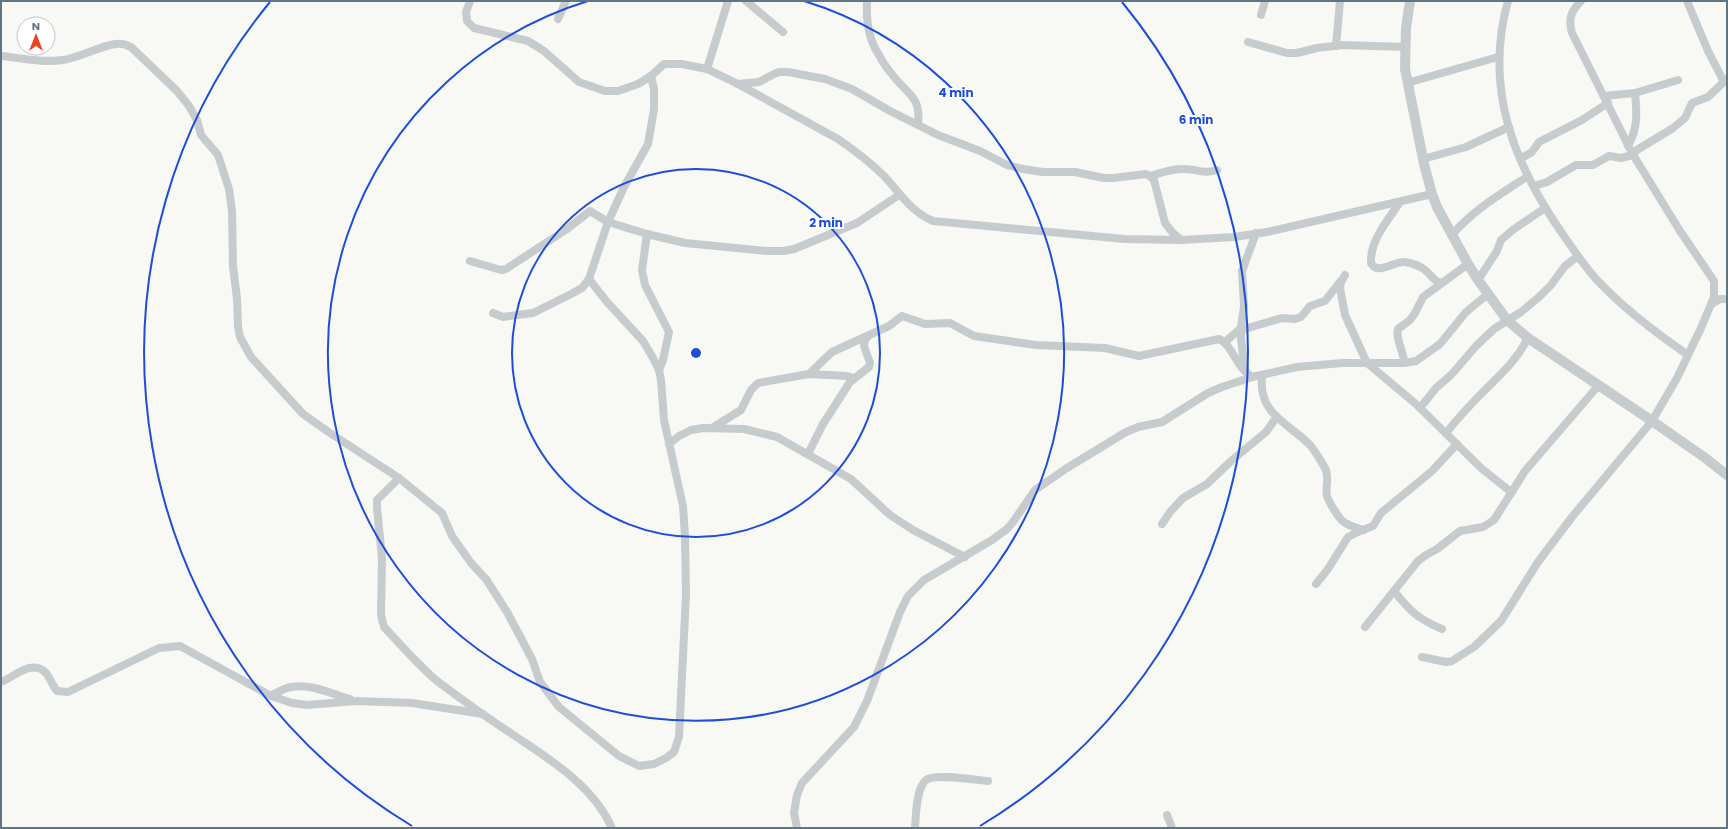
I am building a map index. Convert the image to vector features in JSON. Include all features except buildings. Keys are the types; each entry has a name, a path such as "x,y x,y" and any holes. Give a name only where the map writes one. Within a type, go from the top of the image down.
{"street":[{"path":"470,1 466,12 467,21 474,28 528,42 544,51 578,82 605,91 618,91 638,84 651,76 664,64 671,63 693,65 707,69 738,84 838,139 873,166 923,217 933,221 1093,237 1181,240 1234,237 1256,233 1432,194"},
{"path":"558,19 566,1"},
{"path":"707,69 728,1"},
{"path":"746,1 783,32"},
{"path":"867,1 871,40 878,54 895,78 914,98 918,108 918,125"},
{"path":"1261,14 1265,1"},
{"path":"1336,46 1340,1"},
{"path":"1410,1 1405,47 1407,83 1423,159 1432,194 1452,236 1478,280 1507,320 1528,338 1652,421 1727,475"},
{"path":"1508,1 1504,16 1498,58 1501,95 1509,127 1520,159 1528,176 1545,208 1578,256 1597,280 1621,304 1688,355"},
{"path":"1422,657 1446,662 1456,659 1474,647 1501,621 1538,562 1572,517 1652,421 1688,355 1713,304 1715,292 1714,281 1680,231 1631,151 1583,56 1570,26 1572,12 1581,1"},
{"path":"1534,186 1547,182 1576,165 1593,165 1609,156 1621,158 1673,128 1687,116 1692,103 1708,97 1726,81 1708,51 1687,1"},
{"path":"1248,42 1287,53 1297,53 1317,48 1336,46 1405,47"},
{"path":"1,56 39,61 62,60 85,55 110,44 123,44 131,47 177,91 189,106 197,120 201,135 218,155 229,189 232,211 232,254 238,327 245,348 267,375 303,414 399,478 442,513 452,536 471,563 486,579 507,612 532,659 540,682 559,707 619,756 639,766 654,764 674,752 679,737 687,566 683,506 664,420 659,370 643,341 606,302 590,279"},
{"path":"1407,83 1498,58"},
{"path":"738,84 759,82 779,72 826,79 852,88 890,111 938,135 980,151 997,161 1023,169 1043,172 1075,172 1113,178 1142,174 1150,176 1184,169 1204,173 1217,170"},
{"path":"493,313 503,317 533,313 577,291 590,279 608,222 624,187 648,144 654,109 654,89 651,76"},
{"path":"1520,159 1532,152 1539,142 1582,120 1606,100 1678,80"},
{"path":"1631,151 1637,122 1635,93"},
{"path":"1423,159 1466,147 1509,127"},
{"path":"1150,176 1158,191 1165,222 1172,232 1181,240"},
{"path":"1452,236 1475,213 1528,176"},
{"path":"470,261 501,270 506,269 567,229 589,211 592,211 608,222 647,234 685,243 767,252 784,251 794,249 856,223 879,210 900,195"},
{"path":"1400,202 1379,234 1373,248 1371,263 1376,268 1380,269 1398,262 1412,264 1424,269 1435,281 1441,283"},
{"path":"1478,280 1496,254 1501,240 1514,229 1545,208"},
{"path":"1249,376 1241,329 1244,306 1242,271 1256,233"},
{"path":"647,234 642,270 645,285 669,332 663,360 659,370"},
{"path":"1420,408 1436,388 1451,375 1477,345 1494,329 1521,312 1539,297 1551,285 1565,266 1578,256"},
{"path":"1404,363 1403,350 1398,338 1398,329 1410,320 1423,297 1468,264"},
{"path":"1225,342 1241,329 1282,318 1301,318 1310,306 1326,301 1343,279 1341,300 1344,315 1367,363 1420,408 1496,481 1512,492"},
{"path":"797,828 794,812 797,795 802,783 854,728 867,701 900,612 908,596 924,580 965,557 1007,529 1035,490 1087,456 1138,427 1162,422 1208,393 1249,376 1262,376 1298,367 1367,363 1404,363 1416,361 1440,344 1466,312 1488,294"},
{"path":"1713,304 1720,299 1727,299"},
{"path":"809,374 832,352 889,326 902,316 925,324 950,323 974,336 1036,345 1105,348 1139,356 1219,339 1225,342 1249,376"},
{"path":"808,454 823,424 854,378 870,365 864,346 865,340 869,334"},
{"path":"1446,432 1513,362 1528,338"},
{"path":"712,428 741,410 751,390 758,384 809,374 847,376 854,378"},
{"path":"1262,376 1262,395 1276,418 1309,445 1326,470 1328,476 1327,496 1339,517 1345,523 1363,530"},
{"path":"1365,626 1418,561 1437,550 1460,531 1483,527 1494,520 1535,458 1548,445 1575,411 1598,386"},
{"path":"1162,524 1170,512 1183,498 1207,484 1231,461 1266,432 1276,418"},
{"path":"669,444 679,436 691,430 712,428 744,429 777,437 851,479 890,515 913,530 965,557"},
{"path":"1316,584 1328,569 1348,537 1373,526 1381,513 1432,471 1457,444"},
{"path":"399,478 377,500 382,558 381,615 384,626 436,680 482,714 564,769 600,806 612,828"},
{"path":"1394,591 1412,613 1424,622 1442,629"},
{"path":"1,682 20,671 38,668 44,671 57,691 68,692 159,648 180,646 271,696 292,703 307,705 356,701 429,705 482,714"},
{"path":"271,696 282,690 297,686 316,689 356,701"},
{"path":"915,828 919,793 925,780 930,777 950,777 988,781"},
{"path":"1167,815 1172,828"}]}
